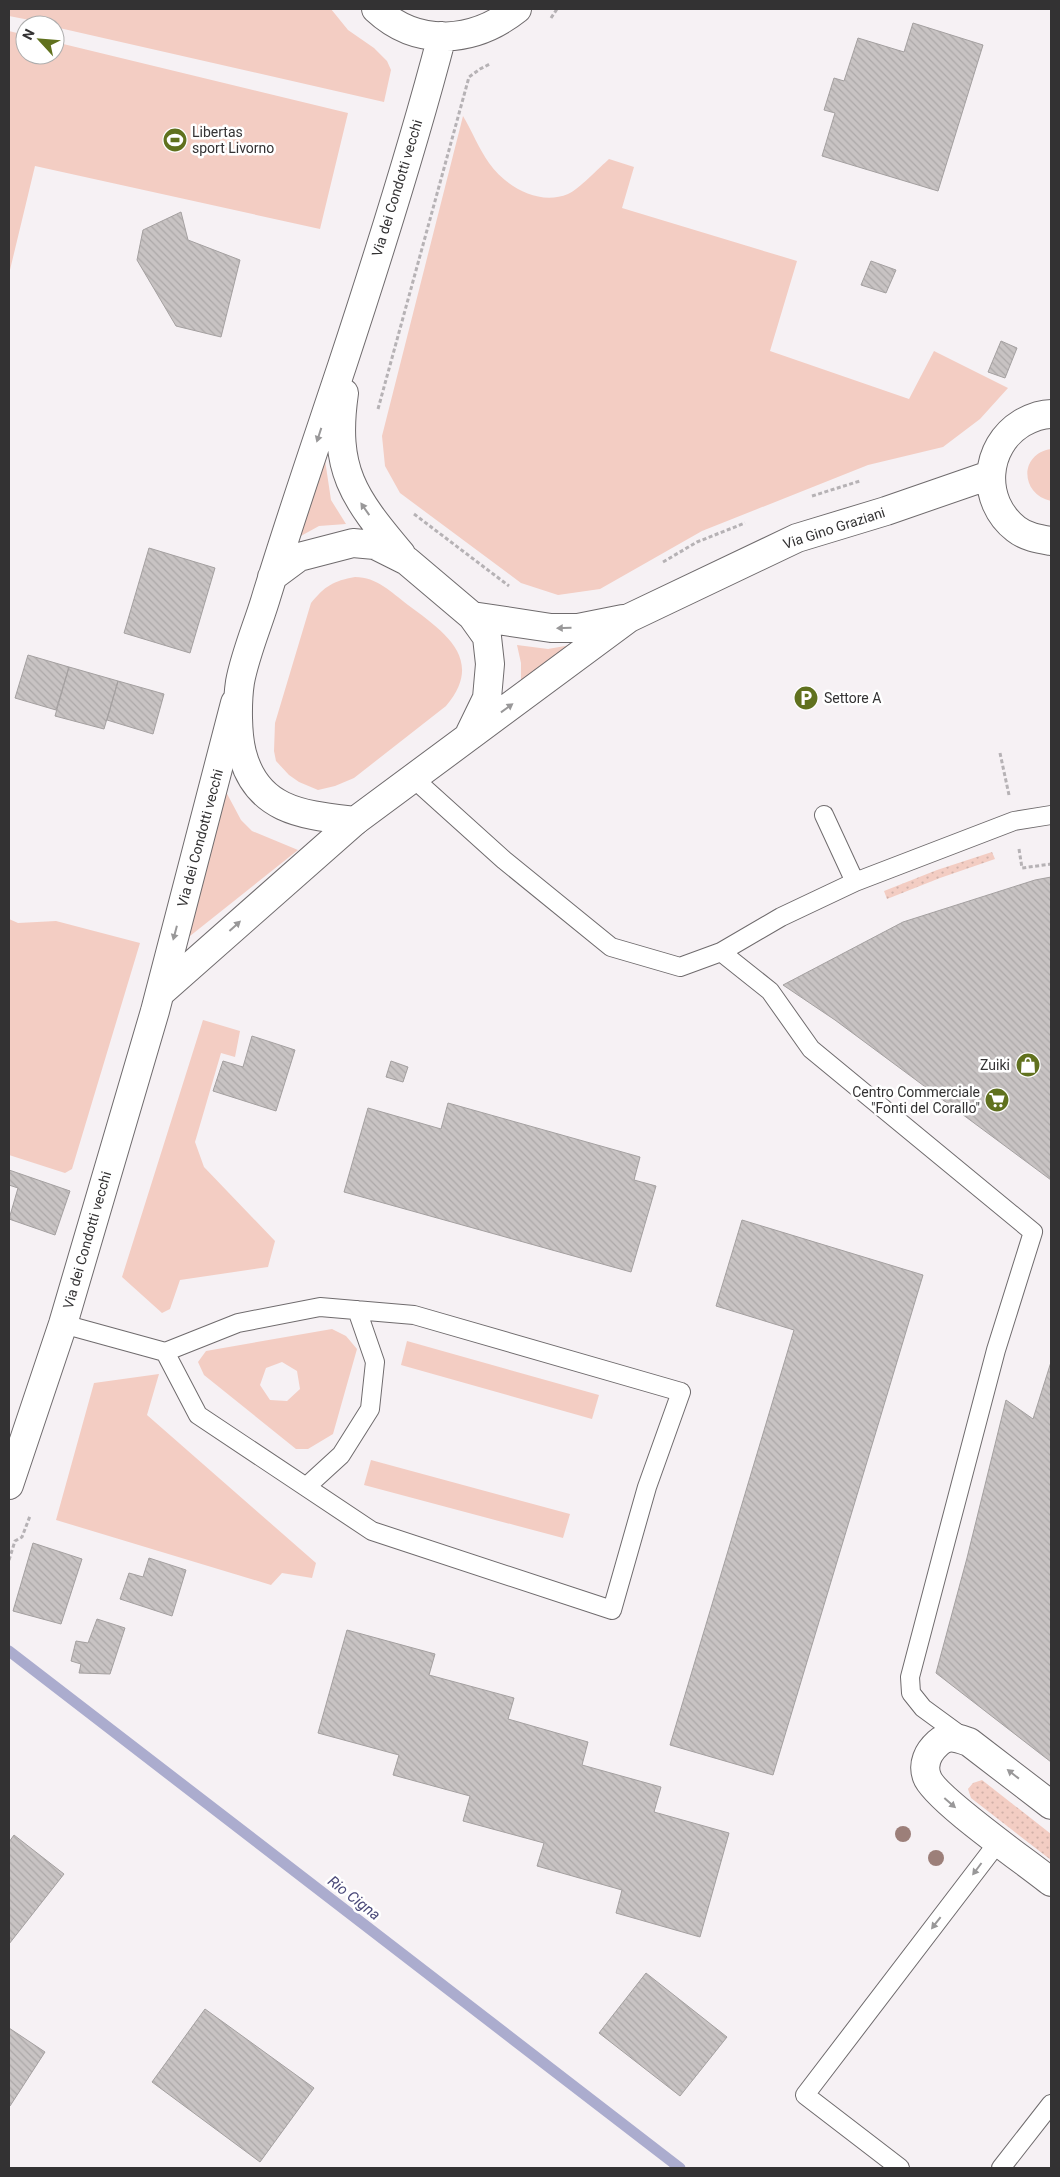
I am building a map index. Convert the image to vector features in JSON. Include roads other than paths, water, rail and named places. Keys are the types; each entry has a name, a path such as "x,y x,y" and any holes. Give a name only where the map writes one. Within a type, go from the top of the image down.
{"street":[{"path":"376,9 397,24 411,30 442,36 471,34 489,27 517,9"},
{"name":"Via dei Condotti vecchi","path":"9,1485 63,1324 160,993 240,683 272,578 351,339 442,36"},
{"name":"Via dei Condotti vecchi","path":"351,339 341,411 342,458 348,478 359,500 406,561"},
{"path":"1051,414 1030,418 1014,428 1001,441 993,457 990,476 992,496 1002,515 1016,530 1035,539 1051,541"},
{"name":"Via Gino Graziani","path":"355,821 629,618 797,538 886,512 990,476"},
{"path":"272,578 299,557 353,543 376,545 406,561 472,616 487,637 490,664 487,698 468,737"},
{"name":"Via Gino Graziani","path":"472,616 551,628 578,628 629,618"},
{"path":"240,683 239,734 243,756 254,779 269,800 291,810 316,817 355,821"},
{"path":"160,993 355,821"},
{"path":"1051,1805 969,1742 954,1737 944,1738 930,1750 925,1764 926,1777 932,1787 948,1802 1051,1882"}],"lane":[{"path":"413,778 504,860 611,947 680,967 722,952 781,917 855,882 1014,821 1051,815"},
{"path":"824,815 855,882"},
{"path":"722,952 770,991 811,1049 1033,1232 996,1350 910,1677 911,1693 923,1708 969,1742"},
{"path":"63,1324 165,1352 238,1322 320,1307 414,1315 681,1392 647,1488 612,1610 372,1531 198,1415 165,1352"},
{"path":"306,1487 341,1455 370,1409 375,1362 357,1310"},
{"path":"900,2168 804,2095 998,1841"},
{"path":"1004,2167 1051,2104"}],"waterway":[{"name":"Rio Cigna","path":"9,1651 680,2168"}],"place":[{"name":"Libertas sport Livorno","path":"175,140"},
{"name":"Settore A","path":"806,698"},
{"name":"Zuiki","path":"1028,1065"},
{"name":"Centro Commerciale \"Fonti del Corallo\"","path":"997,1100"}]}
